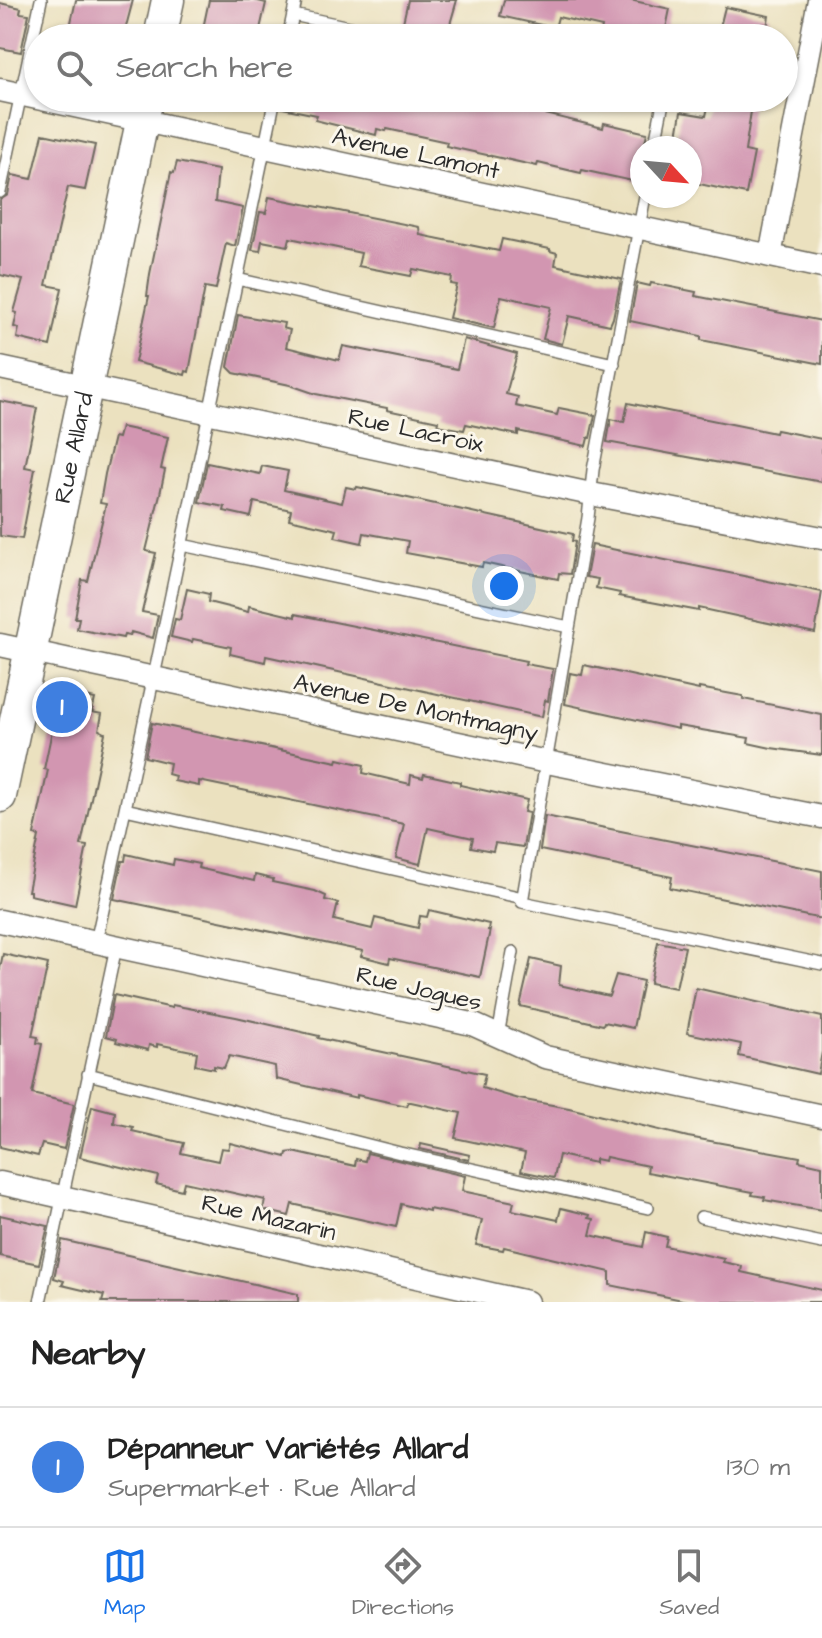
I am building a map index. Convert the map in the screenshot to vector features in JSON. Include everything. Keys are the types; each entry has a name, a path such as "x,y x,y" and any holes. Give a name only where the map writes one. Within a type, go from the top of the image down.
{"street":[{"path":"163,24 168,0"},
{"path":"798,110 819,0"},
{"name":"Rue Allard","path":"0,796 15,648 86,388 144,112"},
{"name":"Avenue Lamont","path":"154,112 265,147 822,267"},
{"path":"770,256 798,112"},
{"name":"Rue Lacroix","path":"0,368 591,494 822,538"},
{"name":"Avenue De Montmagny","path":"15,648 547,762 822,817"},
{"name":"Rue Jogues","path":"0,921 472,1024 545,1057 822,1116"},
{"name":"Rue Mazarin","path":"0,1183 527,1302"}],"lane":[{"path":"33,24 41,0"},
{"path":"291,24 296,0"},
{"path":"293,15 335,24"},
{"path":"0,192 10,93 24,51"},
{"path":"40,1302 88,1074 125,809 272,112"},
{"path":"656,136 661,112"},
{"path":"643,208 522,902 822,964"},
{"path":"237,279 614,364"},
{"path":"182,545 569,627"},
{"path":"125,809 523,898"},
{"path":"498,1036 513,952"},
{"path":"88,1074 400,1153 648,1208"},
{"path":"701,1217 822,1243"}],"building":[{"path":"76,0 133,0 127,24 71,24"},
{"path":"209,0 266,3 261,24 204,24"},
{"path":"408,0 457,0 450,24 403,24"},
{"path":"504,0 630,0 670,9 667,24 589,24 558,17 556,24 537,24 500,16"},
{"path":"0,3 21,8 20,13 29,14 27,24 24,24 21,52 0,48"},
{"path":"725,7 769,16 768,24 721,24"},
{"path":"302,112 538,112 603,128 604,123 647,133 646,136 630,136 630,180 538,163 537,166 387,129 377,129 376,135 315,120 317,115"},
{"path":"681,112 706,116 707,112 751,112 745,151 754,153 746,194 702,185 702,136 677,136"},
{"path":"43,134 95,145 85,190 68,187 46,285 62,288 50,346 17,338 19,328 14,327 17,313 14,312 23,280 0,275 0,200 8,195 12,175 32,179"},
{"path":"177,162 218,170 215,202 243,208 235,246 226,243 216,289 205,287 189,372 186,371 185,375 135,362 171,172 174,173"},
{"path":"269,197 419,227 420,235 499,251 502,239 550,249 557,253 555,265 621,279 613,318 610,325 569,316 562,344 543,339 551,307 501,296 494,328 449,318 457,285 451,284 452,277 413,269 411,276 358,266 361,253 290,238 288,246 262,241 260,251 252,250 260,212 266,213"},
{"path":"637,283 696,292 695,296 822,321 822,364 701,340 701,336 630,321"},
{"path":"238,315 284,323 283,328 290,330 286,347 339,360 343,346 457,369 464,339 517,354 506,394 518,397 516,406 557,415 559,408 595,415 590,438 586,446 518,431 518,435 466,424 464,430 437,425 438,421 387,408 234,373 228,367"},
{"path":"0,401 37,408 25,467 35,469 22,539 0,536"},
{"path":"628,403 775,433 776,430 822,439 822,482 607,442 611,419 624,422"},
{"path":"121,427 168,437 161,469 165,470 146,551 156,553 142,612 158,615 153,638 131,632 130,636 124,635 123,638 77,629 79,618 75,618 82,580 88,581 106,504 100,503 105,474 114,437 118,438"},
{"path":"207,463 260,474 262,466 288,471 284,490 342,503 346,487 357,487 573,534 572,541 575,542 570,574 559,573 558,579 483,563 482,567 406,553 408,541 364,533 362,543 335,537 337,530 289,519 291,510 254,502 251,517 224,511 225,507 199,502"},
{"path":"592,545 822,592 815,633 699,608 699,611 619,596 620,593 596,588 598,579 586,577"},
{"path":"187,589 209,594 208,602 248,612 249,606 295,617 295,614 553,669 548,701 545,700 542,717 266,656 265,662 230,654 231,647 171,637 175,619 180,620"},
{"path":"584,665 822,715 822,755 771,748 748,743 749,738 678,726 678,729 565,704 570,673 582,675"},
{"path":"55,690 95,699 92,712 102,714 99,730 105,733 81,845 87,846 75,905 30,895 28,891 39,836 34,835 48,770 44,769 54,721 48,719"},
{"path":"152,723 364,765 363,773 410,784 411,775 423,778 424,774 527,800 524,812 529,813 523,847 495,843 493,851 471,847 473,838 428,828 420,864 396,858 404,824 199,781 199,786 174,781 175,776 168,774 170,763 145,757"},
{"path":"545,816 822,871 822,919 670,888 672,877 540,850"},
{"path":"126,854 173,865 174,859 254,881 255,875 315,891 326,896 325,900 338,903 334,920 372,929 375,918 418,928 420,916 427,917 429,910 489,924 480,977 390,958 389,963 361,956 363,951 114,899"},
{"path":"658,942 685,947 676,988 650,983"},
{"path":"3,954 48,964 32,1036 38,1037 37,1043 42,1044 32,1094 74,1104 64,1149 42,1144 38,1156 0,1147 0,968"},
{"path":"531,959 561,966 559,985 609,996 616,975 643,981 633,1028 604,1022 603,1025 520,1006"},
{"path":"696,988 822,1017 822,1052 818,1074 739,1056 741,1044 687,1033"},
{"path":"114,995 172,1008 172,1005 236,1017 485,1074 482,1088 519,1099 688,1137 800,1157 799,1161 822,1166 822,1210 764,1200 765,1197 752,1195 753,1192 647,1172 648,1166 606,1157 605,1161 595,1159 595,1163 559,1155 554,1178 521,1171 525,1153 455,1138 461,1113 411,1102 407,1106 357,1095 357,1098 276,1079 275,1066 229,1056 224,1068 214,1066 214,1069 195,1065 197,1052 157,1044 157,1047 149,1045 148,1050 116,1042 117,1039 106,1036"},
{"path":"92,1106 115,1112 114,1123 133,1127 132,1131 184,1143 181,1153 218,1161 221,1148 228,1149 230,1143 286,1157 287,1153 293,1152 355,1166 356,1159 365,1161 367,1153 465,1176 462,1191 514,1202 512,1210 558,1220 561,1208 590,1215 589,1218 594,1219 590,1235 643,1247 646,1232 667,1237 665,1246 724,1259 723,1262 742,1266 741,1272 822,1290 822,1302 692,1302 610,1285 610,1272 504,1247 503,1250 476,1245 482,1220 401,1204 396,1227 292,1204 289,1216 263,1210 265,1200 184,1182 182,1190 156,1184 158,1176 80,1157"},
{"path":"421,1144 470,1155 469,1160 420,1149"},
{"path":"0,1215 48,1226 39,1264 0,1256"},
{"path":"62,1240 298,1294 298,1302 102,1302 104,1295 62,1285 64,1281 54,1278"}],"place":[{"name":"Dépanneur Variétés Allard","path":"62,707"}]}
